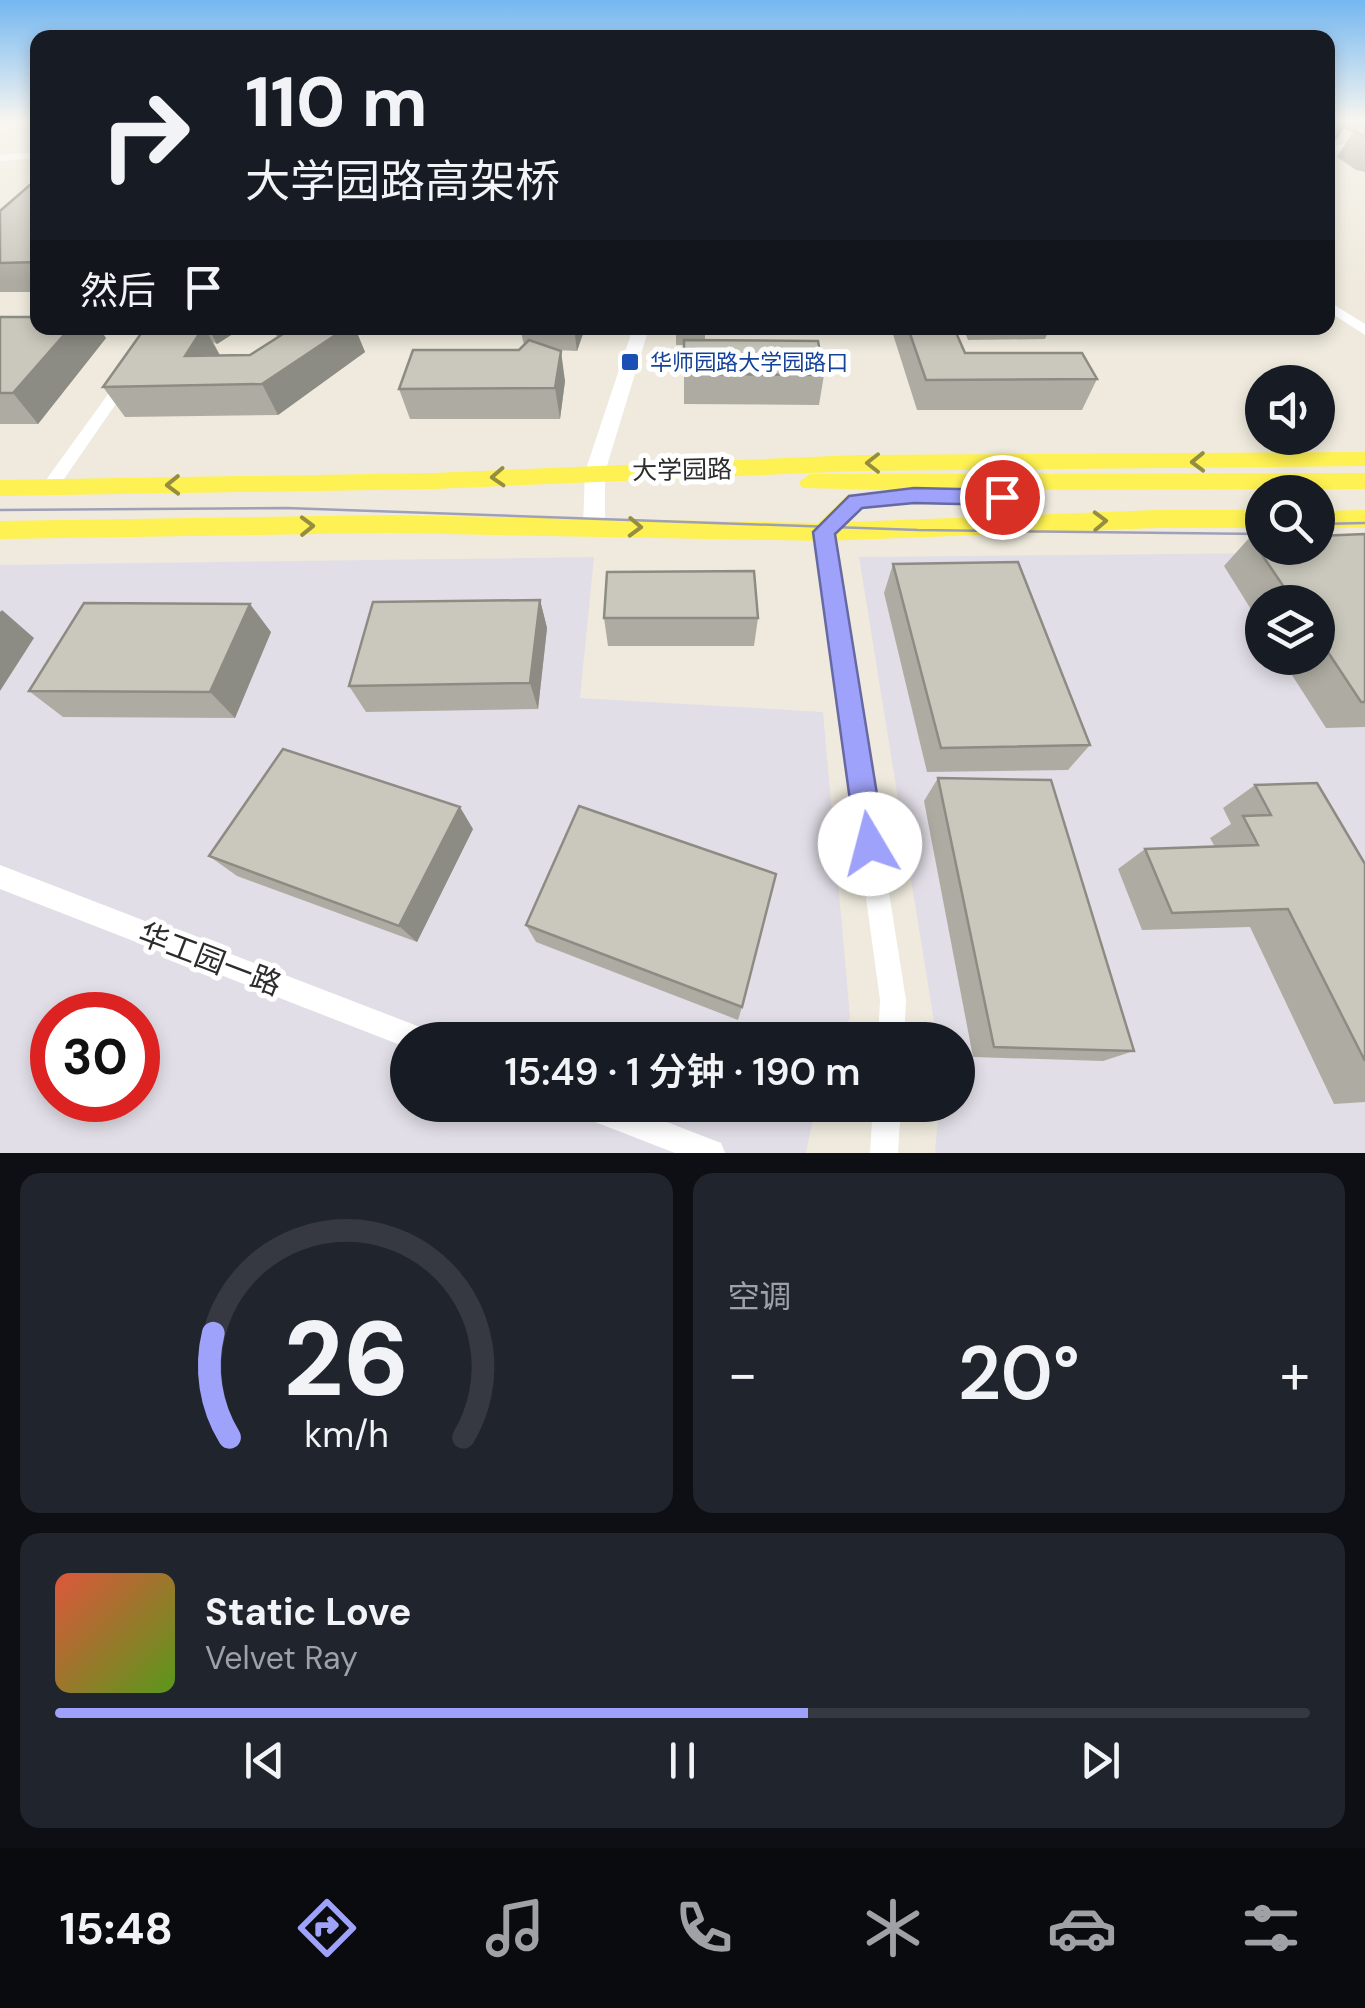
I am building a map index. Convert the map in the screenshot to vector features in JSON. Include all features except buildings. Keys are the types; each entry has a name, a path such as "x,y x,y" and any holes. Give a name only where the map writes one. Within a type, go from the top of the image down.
{"main road":[{"path":"594,526 595,472 638,335"},
{"name":"大学园路","path":"0,488 433,480 858,463 1365,460"},
{"path":"595,472 1101,499 1245,496"},
{"path":"824,532 856,501 934,489 1365,480"},
{"path":"1335,495 1365,496"},
{"path":"0,530 391,524 824,532 1245,519"},
{"path":"1335,519 1365,519"}],"street":[{"path":"1335,310 1365,331"},
{"path":"149,346 157,335"},
{"path":"49,488 138,362"},
{"path":"824,532 893,1000 892,1022"},
{"name":"华工园一路","path":"0,877 390,1028"},
{"path":"631,1122 711,1153"},
{"path":"884,1153 885,1122"}],"shaded area":[{"path":"1335,552 1365,552 1365,1153 935,1153 938,1122 975,1122 975,1022 934,1022 859,557 1245,553 1245,565 1335,565"},
{"path":"594,557 580,698 823,712 848,1022 390,1022 390,1122 812,1122 806,1153 0,1153 0,565"}],"tram line":[{"path":"0,510 286,508 918,530 1245,534"},
{"path":"1335,524 1365,523"}],"place":[{"name":"华师园路大学园路口","path":"630,362"}],"route":[{"path":"870,844 824,532 856,501 914,496 1002,497"}]}
